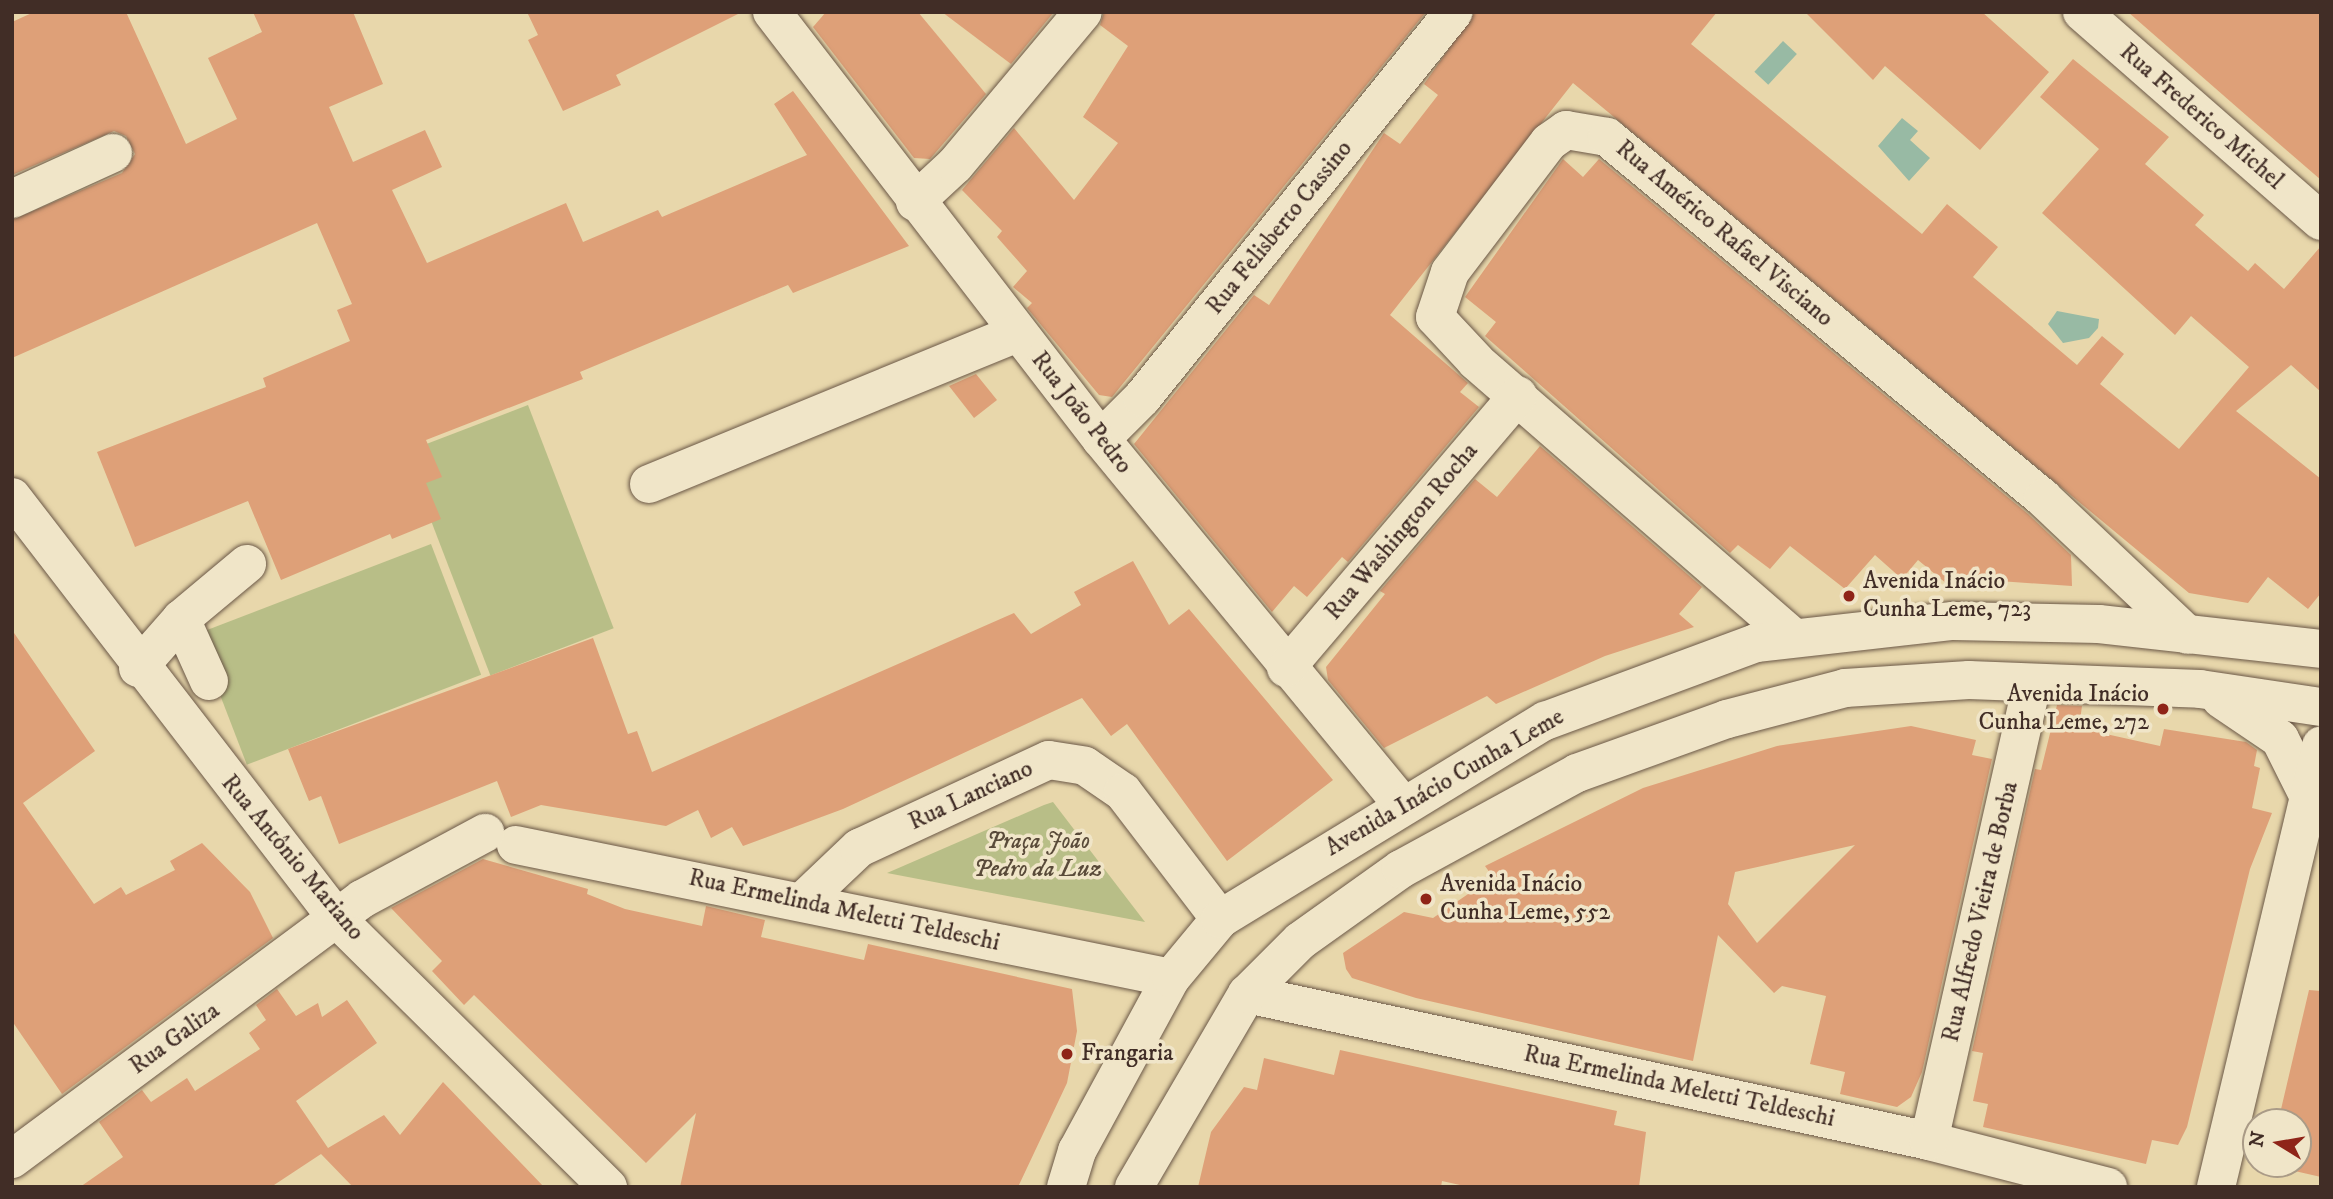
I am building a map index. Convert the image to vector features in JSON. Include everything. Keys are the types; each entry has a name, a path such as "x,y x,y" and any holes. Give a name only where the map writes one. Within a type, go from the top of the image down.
{"street":[{"name":"Rua João Pedro","path":"772,12 915,202 1101,439 1286,668 1402,804"},
{"path":"915,202 955,165 1083,12"},
{"name":"Rua Felisberto Cassino","path":"1101,439 1142,398 1454,12"},
{"name":"Rua Frederico Michel","path":"2082,12 2321,221"},
{"name":"Rua Américo Rafael Visciano","path":"1793,637 1447,333 1435,317 1438,296 1549,142 1566,130 1585,130 1607,137 2043,498 2188,635"},
{"path":"12,199 113,153"},
{"path":"649,484 1018,332"},
{"name":"Rua Washington Rocha","path":"1286,668 1518,395"},
{"name":"Rua Antônio Mariano","path":"12,497 138,668 338,920 608,1187"},
{"path":"138,668 181,619 247,564"},
{"path":"181,619 209,681"},
{"name":"Avenida Inácio Cunha Leme","path":"1066,1187 1077,1151 1171,978 1220,919 1402,804 1545,721 1756,643 1953,621 2099,624 2321,649"},
{"path":"1134,1187 1247,994 1300,941 1401,869 1577,773 1727,719 1845,688 2032,683 2200,689 2321,707"},
{"name":"Rua Alfredo Vieira de Borba","path":"1930,1141 2032,683"},
{"path":"2200,689 2241,708 2280,739 2307,793"},
{"path":"2216,1187 2283,924 2307,793 2321,745"},
{"name":"Rua Lanciano","path":"802,902 859,848 1049,760 1085,766 1123,792 1220,919"},
{"name":"Rua Galiza","path":"12,1158 338,920 362,899 500,839"},
{"name":"Rua Ermelinda Meletti Teldeschi","path":"500,839 1171,978"},
{"path":"2283,924 2321,842"},
{"name":"Rua Ermelinda Meletti Teldeschi","path":"1247,994 1930,1141 2108,1187"}],"green space":[{"path":"528,405 614,628 490,675 405,452"},
{"path":"431,544 481,675 247,765 197,634"},
{"name":"Praça João Pedro da Luz","path":"1053,802 1145,922 887,873 1044,805"}],"shaded area":[{"path":"1783,41 1797,54 1768,85 1754,72"},
{"path":"1902,118 1918,131 1910,140 1930,158 1909,181 1878,146"},
{"path":"2057,311 2099,319 2098,328 2089,338 2063,343 2048,324"}],"building":[{"path":"34,12 126,12 186,144 237,119 208,58 262,32 253,12 353,12 383,84 329,107 353,162 425,130 442,167 392,190 427,263 566,203 583,242 658,210 662,217 807,155 774,104 793,91 909,246 793,293 788,285 580,372 583,379 426,440 442,477 426,483 441,519 392,539 390,534 281,580 248,501 135,547 97,452 266,387 263,378 350,341 337,310 352,304 317,223 12,358 12,220 122,173 135,154 126,136 114,131 12,175 12,22"},
{"path":"527,12 742,12 616,75 621,85 563,111 528,40 538,35"},
{"path":"826,12 918,12 986,94 930,159 914,158 813,27"},
{"path":"942,12 1054,12 1011,64"},
{"path":"1104,12 1426,12 1112,397 1099,395 1027,308 1032,303 1013,287 1027,271 997,237 1002,231 962,190 1014,128 1074,200 1118,143 1083,117 1128,46 1100,25"},
{"path":"1475,12 1717,12 1691,44 1922,234 1947,204 1998,247 1973,277 2077,365 2102,336 2124,354 2100,384 2179,449 2249,367 2191,316 2175,335 2042,213 2099,149 2040,97 2073,59 2169,137 2145,164 2204,215 2195,225 2248,271 2255,263 2284,289 2321,246 2321,392 2291,365 2236,411 2321,479 2321,593 2308,609 2268,577 2248,603 2189,593 1573,83 1390,315 1468,383 1460,392 1479,407 1348,562 1342,557 1307,597 1294,586 1272,612 1134,444 1254,295 1269,305 1384,133 1400,144 1438,95 1424,84"},
{"path":"1805,12 1982,12 2049,72 1980,150 1885,66 1873,80"},
{"path":"2128,12 2321,12 2321,180 2247,116"},
{"path":"1563,159 1583,177 1599,159 2028,514 2071,555 2072,586 1985,580 1974,571 1964,584 1955,576 1947,584 1918,560 1902,579 1875,555 1845,589 1790,546 1770,569 1738,545 1730,553 1485,336 1496,322 1465,297"},
{"path":"976,374 997,400 974,418 949,386"},
{"path":"1540,446 1702,587 1679,614 1694,627 1605,656 1496,704 1487,696 1384,748 1328,680 1326,667 1385,594 1380,591 1475,479 1497,497"},
{"path":"1133,561 1169,625 1189,609 1333,780 1227,861 1127,724 1111,736 1082,698 843,809 743,846 732,827 711,838 698,810 666,826 541,805 511,817 497,781 339,844 321,796 309,801 288,749 593,638 628,734 637,731 652,772 1014,613 1031,634 1081,605 1074,592"},
{"path":"12,630 95,751 23,803 94,904 121,887 126,895 175,870 170,861 202,843 250,892 273,938 62,1094 12,1021"},
{"path":"2057,705 2082,706 2079,728 2160,746 2164,729 2246,742 2257,750 2254,766 2260,768 2252,808 2272,813 2250,869 2187,1127 2178,1145 2152,1140 2146,1164 1983,1127 1988,1104 1973,1101 1983,1053 1972,1051 2035,769 2041,770"},
{"path":"1911,726 1976,740 1972,755 1992,759 1922,1072 1911,1097 1897,1107 1840,1094 1845,1072 1810,1064 1826,996 1782,986 1774,993 1718,935 1693,1061 1416,998 1352,978 1346,969 1343,953 1404,912 1433,918 1493,877 1485,866 1643,788 1777,746","holes":["1855,845 1757,943 1728,904 1735,872"]},
{"path":"483,859 588,889 587,894 625,909 702,926 706,906 765,920 761,937 864,960 868,944 1072,989 1077,1031 1067,1083 1018,1187 680,1187 696,1113 646,1163 474,995 464,1005 432,971 442,961 391,908"},
{"path":"277,989 296,1016 318,1003 322,1017 347,1000 377,1043 296,1101 328,1148 384,1115 400,1135 443,1082 544,1187 353,1187 321,1154 271,1187 80,1187 123,1157 99,1122 142,1090 151,1102 187,1078 195,1091 260,1049 249,1033 266,1020 256,1005"},
{"path":"2309,990 2321,991 2321,1177 2312,1175 2312,1108 2281,1108"},
{"path":"1340,1050 1617,1111 1614,1125 1646,1132 1639,1187 1469,1187 1442,1181 1441,1187 1198,1187 1211,1132 1244,1087 1257,1090 1264,1058 1334,1075"}],"place":[{"name":"Avenida Inácio Cunha Leme, 723","path":"1849,596"},
{"name":"Avenida Inácio Cunha Leme, 272","path":"2163,709"},
{"name":"Avenida Inácio Cunha Leme, 552","path":"1426,899"},
{"name":"Frangaria","path":"1067,1054"}]}
